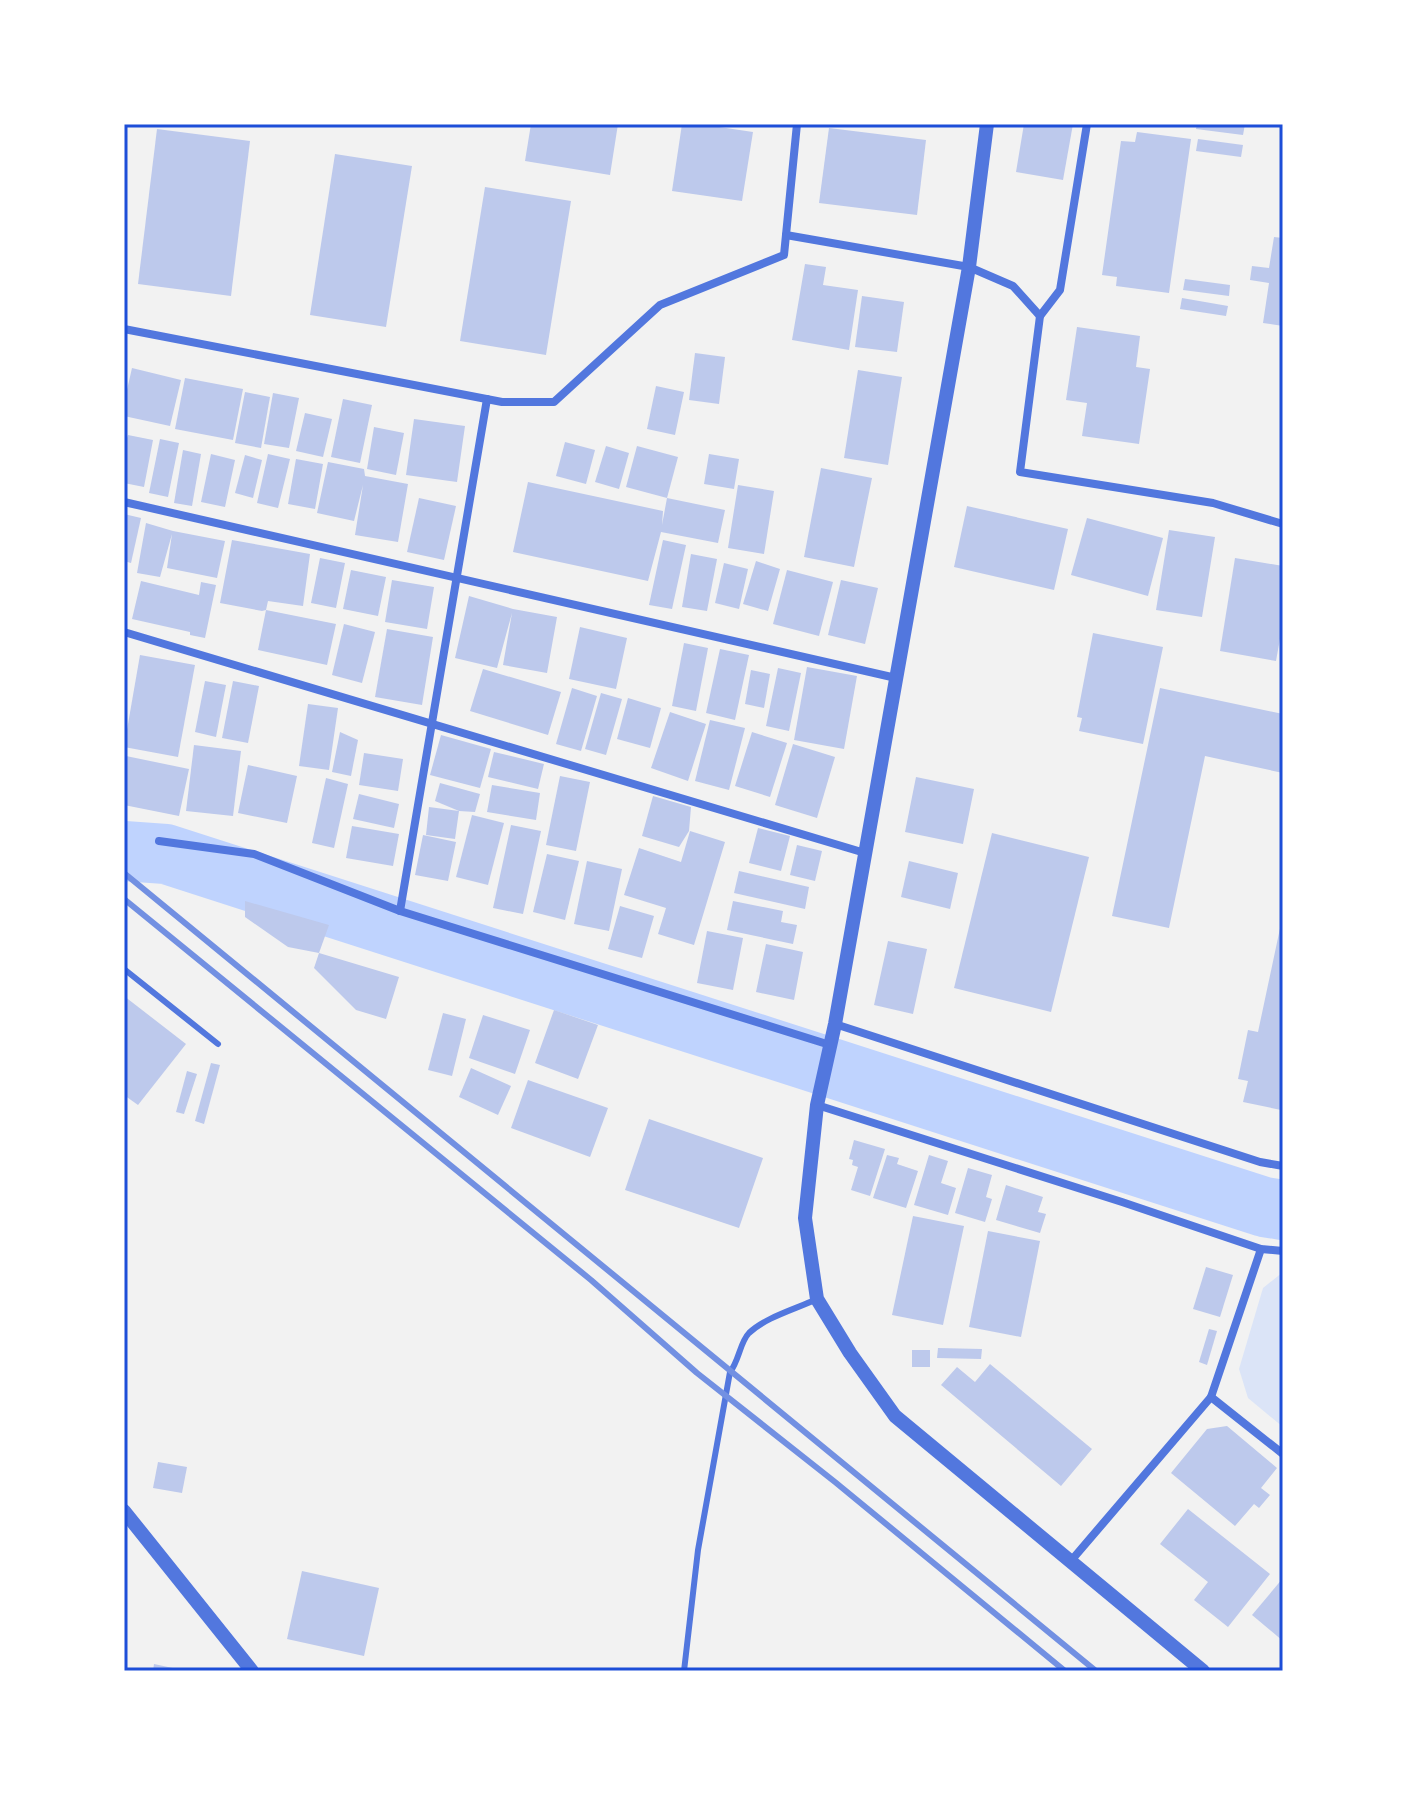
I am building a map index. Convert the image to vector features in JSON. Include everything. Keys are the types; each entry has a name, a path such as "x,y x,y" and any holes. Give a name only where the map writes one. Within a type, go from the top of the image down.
{"street":[{"path":"124,329 487,399 554,402 660,305 784,255 797,124"},
{"path":"987,124 969,267 835,1024 818,1102 805,1218 817,1299 850,1353 895,1416 1203,1671"},
{"path":"1087,124 1060,290 1040,316 1020,472 1213,503 1283,524"},
{"path":"786,235 969,267 1013,286 1040,316"},
{"path":"400,911 487,399"},
{"path":"124,502 896,678"},
{"path":"124,632 865,853"},
{"path":"159,841 254,854 400,911 830,1045"},
{"path":"835,1024 1245,1157 1283,1166"},
{"path":"818,1102 1261,1249 1283,1251"},
{"path":"1069,1563 1211,1397 1261,1249"},
{"path":"1211,1397 1283,1454"},
{"path":"124,1511 252,1671"}],"lane":[{"path":"124,969 218,1044"},
{"path":"684,1671 698,1550 730,1372 736,1365 747,1334 817,1299"}],"shaded area":[{"path":"1283,1272 1283,1427 1248,1398 1239,1369 1263,1288"}],"building":[{"path":"531,124 618,124 610,175 525,161"},
{"path":"682,124 753,132 742,201 672,191"},
{"path":"1024,124 1073,124 1063,180 1016,172"},
{"path":"1197,124 1245,124 1243,135 1196,129"},
{"path":"829,128 926,140 917,215 819,203"},
{"path":"157,129 250,141 231,296 138,284"},
{"path":"1137,132 1191,139 1169,293 1116,286 1117,277 1102,275 1121,141 1135,142"},
{"path":"1198,139 1243,145 1241,157 1196,151"},
{"path":"335,154 412,166 386,327 310,315"},
{"path":"485,187 571,201 546,355 460,341"},
{"path":"1274,237 1283,238 1283,326 1263,323 1269,283 1250,280 1252,266 1269,268"},
{"path":"805,264 826,267 823,285 858,290 849,350 792,340"},
{"path":"1185,279 1230,285 1229,296 1183,290"},
{"path":"862,296 904,302 897,352 855,347"},
{"path":"1182,298 1228,306 1226,316 1180,309"},
{"path":"1077,327 1140,336 1136,367 1150,369 1139,444 1082,436 1087,403 1066,400"},
{"path":"695,353 725,357 719,404 689,400"},
{"path":"132,368 181,380 170,426 124,416"},
{"path":"858,370 902,377 888,465 844,458"},
{"path":"185,378 243,389 233,440 175,429"},
{"path":"656,386 684,392 675,435 647,429"},
{"path":"245,392 270,397 261,448 235,443"},
{"path":"273,393 299,398 289,448 264,444"},
{"path":"343,399 372,405 360,463 331,457"},
{"path":"305,413 332,419 323,457 296,451"},
{"path":"414,419 465,426 457,482 406,475"},
{"path":"374,427 404,433 396,475 367,469"},
{"path":"128,435 153,440 144,487 124,483 124,437"},
{"path":"160,439 179,443 168,497 149,493"},
{"path":"565,442 595,450 586,484 556,476"},
{"path":"606,446 629,453 619,489 595,482"},
{"path":"637,446 678,457 667,498 626,487"},
{"path":"183,450 201,454 192,506 174,503"},
{"path":"211,454 235,460 225,507 201,502"},
{"path":"268,454 290,459 278,508 257,503"},
{"path":"709,454 739,459 734,489 704,484"},
{"path":"245,455 262,460 253,498 235,493"},
{"path":"296,459 323,464 315,509 288,504"},
{"path":"328,462 364,469 365,476 408,484 398,542 355,535 363,485 354,521 317,513"},
{"path":"821,468 872,478 854,567 804,557"},
{"path":"528,482 663,511 662,525 667,498 725,510 718,543 661,532 648,581 513,552"},
{"path":"738,485 774,491 764,554 728,548"},
{"path":"419,498 456,506 444,560 407,552"},
{"path":"967,506 1068,529 1054,590 954,567"},
{"path":"124,514 141,518 131,563 124,561"},
{"path":"1087,518 1163,538 1148,596 1071,575"},
{"path":"146,523 225,541 217,578 167,568 172,534 160,577 137,573"},
{"path":"1169,530 1215,537 1202,617 1156,610"},
{"path":"232,540 310,554 303,606 268,601 266,610 262,611 220,603"},
{"path":"663,540 686,545 672,609 649,605"},
{"path":"691,554 717,559 707,611 682,607"},
{"path":"320,558 345,563 336,608 311,603"},
{"path":"1235,558 1283,566 1283,622 1276,661 1220,651"},
{"path":"756,561 780,569 768,611 743,604"},
{"path":"724,563 748,569 739,609 715,603"},
{"path":"351,570 386,577 378,616 343,609"},
{"path":"787,570 833,582 819,636 773,624"},
{"path":"392,580 434,587 427,629 385,622"},
{"path":"841,580 878,588 865,644 828,635"},
{"path":"141,581 199,595 201,582 216,585 205,638 132,619"},
{"path":"469,596 513,609 557,617 547,673 503,665 512,613 497,668 455,658"},
{"path":"266,610 336,624 327,665 258,650"},
{"path":"344,624 375,632 362,683 332,675"},
{"path":"580,627 627,638 616,689 569,679"},
{"path":"387,629 433,637 422,705 375,697"},
{"path":"1093,633 1163,647 1143,744 1079,731 1082,718 1077,717"},
{"path":"684,643 708,648 696,711 672,706"},
{"path":"720,649 749,655 735,720 706,713"},
{"path":"140,655 195,665 178,757 124,747"},
{"path":"807,667 857,676 844,749 794,740"},
{"path":"778,668 801,673 789,731 766,726"},
{"path":"483,669 561,692 548,735 470,711"},
{"path":"751,670 770,674 764,708 745,704"},
{"path":"205,681 226,685 216,737 195,732"},
{"path":"233,681 259,686 248,743 222,738"},
{"path":"572,688 597,696 581,751 556,744"},
{"path":"1160,688 1283,714 1283,773 1205,756 1169,928 1112,916"},
{"path":"601,693 622,699 606,755 585,749"},
{"path":"628,698 661,708 650,748 617,739"},
{"path":"308,704 338,708 329,770 299,766"},
{"path":"670,712 706,724 688,781 651,768"},
{"path":"710,720 745,728 729,790 695,781"},
{"path":"340,732 358,740 351,776 332,772"},
{"path":"752,732 787,743 770,797 735,786"},
{"path":"441,735 491,749 480,788 430,775"},
{"path":"793,744 835,757 817,818 775,805"},
{"path":"194,745 241,751 233,816 186,811"},
{"path":"494,752 544,764 538,789 488,777"},
{"path":"364,753 403,759 398,791 359,785"},
{"path":"126,756 189,769 179,816 124,805"},
{"path":"248,765 297,776 287,823 238,813"},
{"path":"560,776 590,782 576,851 546,845"},
{"path":"916,777 974,789 963,844 905,832"},
{"path":"326,778 348,784 334,848 312,843"},
{"path":"440,783 480,794 475,812 459,811 435,801"},
{"path":"492,785 540,793 536,820 487,812"},
{"path":"359,794 399,804 394,828 353,819"},
{"path":"653,796 691,807 689,831 679,847 642,836"},
{"path":"429,807 459,811 455,839 426,835"},
{"path":"472,815 504,823 488,885 456,877"},
{"path":"511,825 541,831 523,914 493,908"},
{"path":"352,826 399,834 393,866 346,858"},
{"path":"758,828 790,836 781,871 749,863"},
{"path":"690,831 725,842 694,945 658,934 666,908 624,895 639,848 681,862"},
{"path":"992,833 1089,857 1051,1012 954,988"},
{"path":"423,835 456,842 448,881 415,875"},
{"path":"797,845 822,851 815,881 790,875"},
{"path":"547,854 579,861 565,920 533,912"},
{"path":"587,861 622,869 609,931 574,924"},
{"path":"909,861 958,873 950,909 901,897"},
{"path":"739,871 809,887 805,909 734,893"},
{"path":"245,901 329,925 319,953 288,947 245,917"},
{"path":"733,901 783,911 781,922 797,925 793,944 727,930"},
{"path":"620,906 654,916 642,958 608,949"},
{"path":"1282,919 1281,1110 1243,1102 1248,1081 1238,1079 1248,1030 1258,1032"},
{"path":"707,931 743,938 733,990 697,983"},
{"path":"888,941 927,949 913,1014 874,1005"},
{"path":"766,944 803,952 794,1000 756,992"},
{"path":"319,953 399,977 386,1019 356,1010 314,968"},
{"path":"124,996 186,1044 138,1105 124,1095"},
{"path":"554,1010 598,1025 578,1079 535,1063"},
{"path":"443,1013 466,1019 452,1076 428,1070"},
{"path":"483,1015 530,1030 515,1074 469,1058"},
{"path":"211,1063 220,1065 204,1124 195,1121"},
{"path":"471,1068 511,1086 498,1115 459,1097"},
{"path":"187,1071 197,1074 184,1114 176,1112"},
{"path":"528,1080 608,1108 590,1157 511,1128"},
{"path":"649,1119 763,1158 739,1228 625,1190"},
{"path":"854,1140 885,1149 870,1196 851,1190 858,1167 852,1165 853,1160 849,1159"},
{"path":"887,1155 899,1158 897,1164 918,1171 906,1208 873,1198"},
{"path":"929,1155 948,1161 941,1183 956,1188 948,1215 914,1205"},
{"path":"968,1168 992,1175 986,1197 992,1199 985,1222 955,1213"},
{"path":"1006,1185 1043,1197 1038,1212 1046,1214 1040,1233 996,1220"},
{"path":"913,1216 964,1226 943,1325 892,1315"},
{"path":"988,1231 1040,1241 1021,1337 969,1327"},
{"path":"1206,1267 1233,1275 1220,1317 1193,1309"},
{"path":"1209,1329 1217,1331 1207,1365 1199,1362"},
{"path":"938,1348 982,1349 981,1359 937,1358"},
{"path":"912,1350 930,1350 930,1367 912,1367"},
{"path":"990,1364 1092,1449 1061,1486 941,1385 957,1367 975,1382"},
{"path":"1227,1426 1277,1468 1261,1488 1270,1495 1259,1508 1254,1504 1235,1526 1171,1473 1207,1429"},
{"path":"158,1462 187,1467 182,1493 153,1488"},
{"path":"1188,1509 1270,1574 1228,1627 1194,1600 1208,1582 1160,1544"},
{"path":"302,1571 379,1588 364,1656 287,1639"},
{"path":"1283,1578 1283,1641 1252,1615"},
{"path":"154,1664 182,1670 182,1671 153,1671"}],"waterway":[{"path":"124,851 166,854 1264,1207 1283,1210"}],"railway":[{"path":"124,873 1096,1671"},
{"path":"124,899 591,1280 697,1373 1065,1671"}]}
